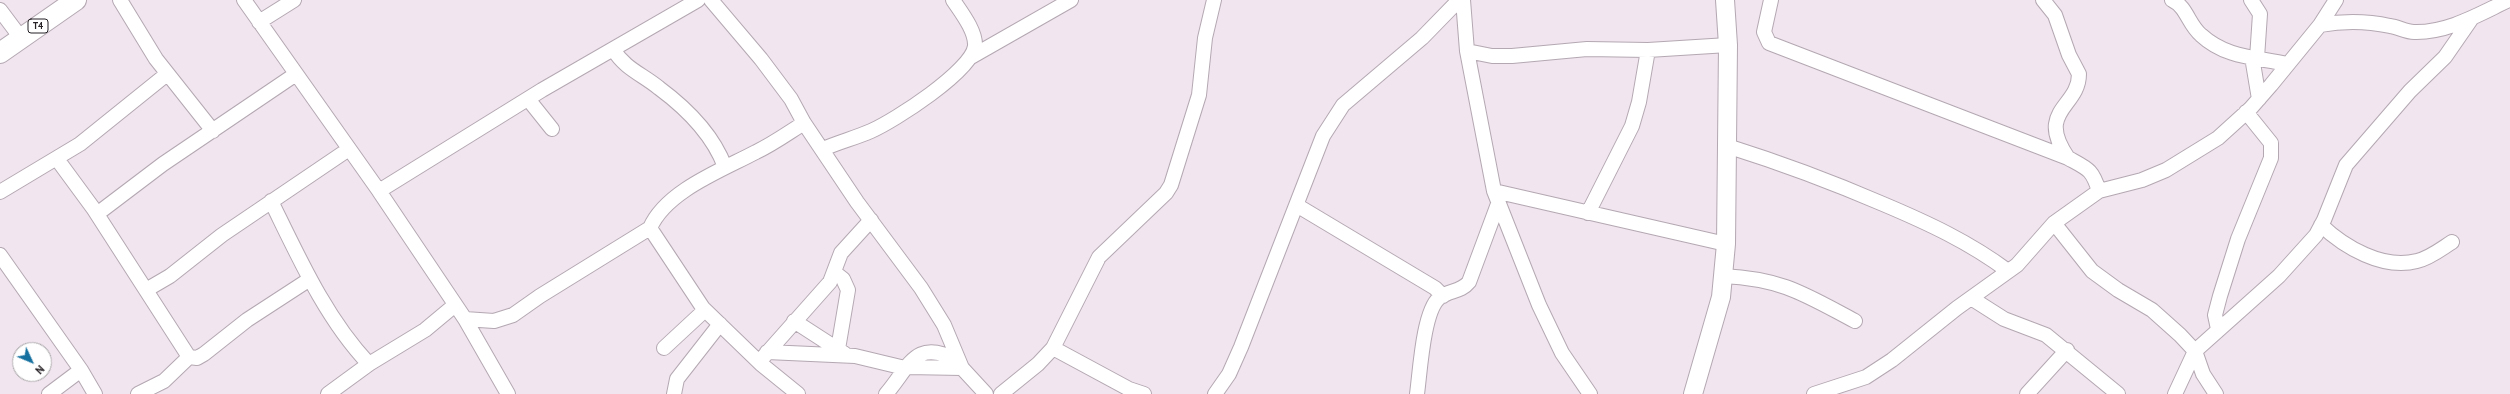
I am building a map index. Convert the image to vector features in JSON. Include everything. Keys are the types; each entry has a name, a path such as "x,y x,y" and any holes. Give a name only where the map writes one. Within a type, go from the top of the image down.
{"highway":[{"name":"T4","path":"0,53 76,0"}],"main road":[{"path":"1693,394 1721,297 1726,244 1728,45 1725,0"}],"street":[{"path":"120,0 167,74 213,131"},
{"path":"244,0 379,191 465,319 508,394"},
{"path":"259,22 294,0"},
{"path":"379,191 528,99 698,0"},
{"path":"711,0 761,59 791,100 804,123 871,220 921,288 944,324 960,364 986,394"},
{"path":"953,0 965,19 974,40 971,57"},
{"path":"822,148 873,130 944,85 971,57 1071,0"},
{"path":"1001,394 1038,364 1053,348 1099,257 1166,193 1171,185 1199,95 1205,38 1214,0"},
{"path":"1215,394 1229,374 1241,347 1298,206 1323,136 1343,105 1422,38 1459,0"},
{"path":"1464,0 1467,51 1496,197 1539,305 1562,353 1590,394"},
{"path":"1771,0 1764,32 1769,43 2068,158 2087,168 2096,178 2099,191"},
{"path":"2043,0 2055,15 2069,55 2079,74 2076,88 2060,110 2057,118 2056,130 2059,145 2068,158"},
{"path":"2172,0 2181,5 2195,29 2214,46 2230,54 2287,64"},
{"path":"2251,0 2256,5 2261,22 2255,58 2259,99"},
{"path":"1814,394 1866,377 2017,265 2054,223 2099,191 2142,180 2166,170 2218,138 2259,99 2320,25 2336,0"},
{"path":"2320,25 2341,22 2389,25 2412,32 2446,27 2472,18 2500,2"},
{"path":"0,10 21,38"},
{"path":"2175,394 2195,351 2279,276 2300,254 2321,225 2346,165 2410,91 2444,58 2472,18"},
{"path":"1467,51 1492,56 1512,56 1587,49 1648,50 1728,45"},
{"path":"613,49 627,67 659,88 696,121 713,143 724,167"},
{"path":"1588,213 1632,126 1639,102 1648,50"},
{"path":"0,192 42,164 58,159 80,144 167,74"},
{"path":"97,214 163,164 296,74"},
{"path":"528,99 552,128"},
{"path":"2218,330 2215,315 2220,296 2238,239 2271,158 2271,143 2246,112"},
{"path":"465,319 494,321 513,316 540,296 650,228 655,217 680,194 724,167 756,152 804,123"},
{"path":"1727,146 1796,168 1915,217 1975,248 2008,272"},
{"path":"146,290 177,271 222,235 349,149"},
{"path":"58,159 97,214 189,357"},
{"path":"1496,197 1588,213 1726,244"},
{"path":"1416,394 1422,346 1434,306 1443,296 1459,290 1469,282 1496,197"},
{"path":"271,201 310,279 345,336 369,364"},
{"path":"1298,206 1435,288 1443,296"},
{"path":"763,357 830,282 841,253 871,220"},
{"path":"2054,223 2092,271 2118,290 2152,310 2195,351 2203,374 2216,394"},
{"path":"2321,225 2356,250 2388,261 2417,261 2452,242"},
{"path":"650,228 705,310 720,324 763,357 798,394"},
{"path":"0,255 81,370 95,394"},
{"path":"834,272 843,279 848,290 843,353"},
{"path":"1723,276 1778,282 1822,302 1855,321"},
{"path":"189,357 197,358 204,354 248,320 310,279"},
{"path":"1971,298 2004,318 2046,335 2067,350 2118,394"},
{"path":"328,394 369,364 425,330 455,306"},
{"path":"664,348 705,310"},
{"path":"794,321 819,339 843,353"},
{"path":"674,394 677,379 720,324"},
{"path":"1053,348 1128,389 1144,394"},
{"path":"2026,394 2067,350"},
{"path":"763,357 843,353 874,359 906,368 960,364"},
{"path":"138,394 164,381 189,357"},
{"path":"886,394 906,368"},
{"path":"49,394 81,370"}]}
